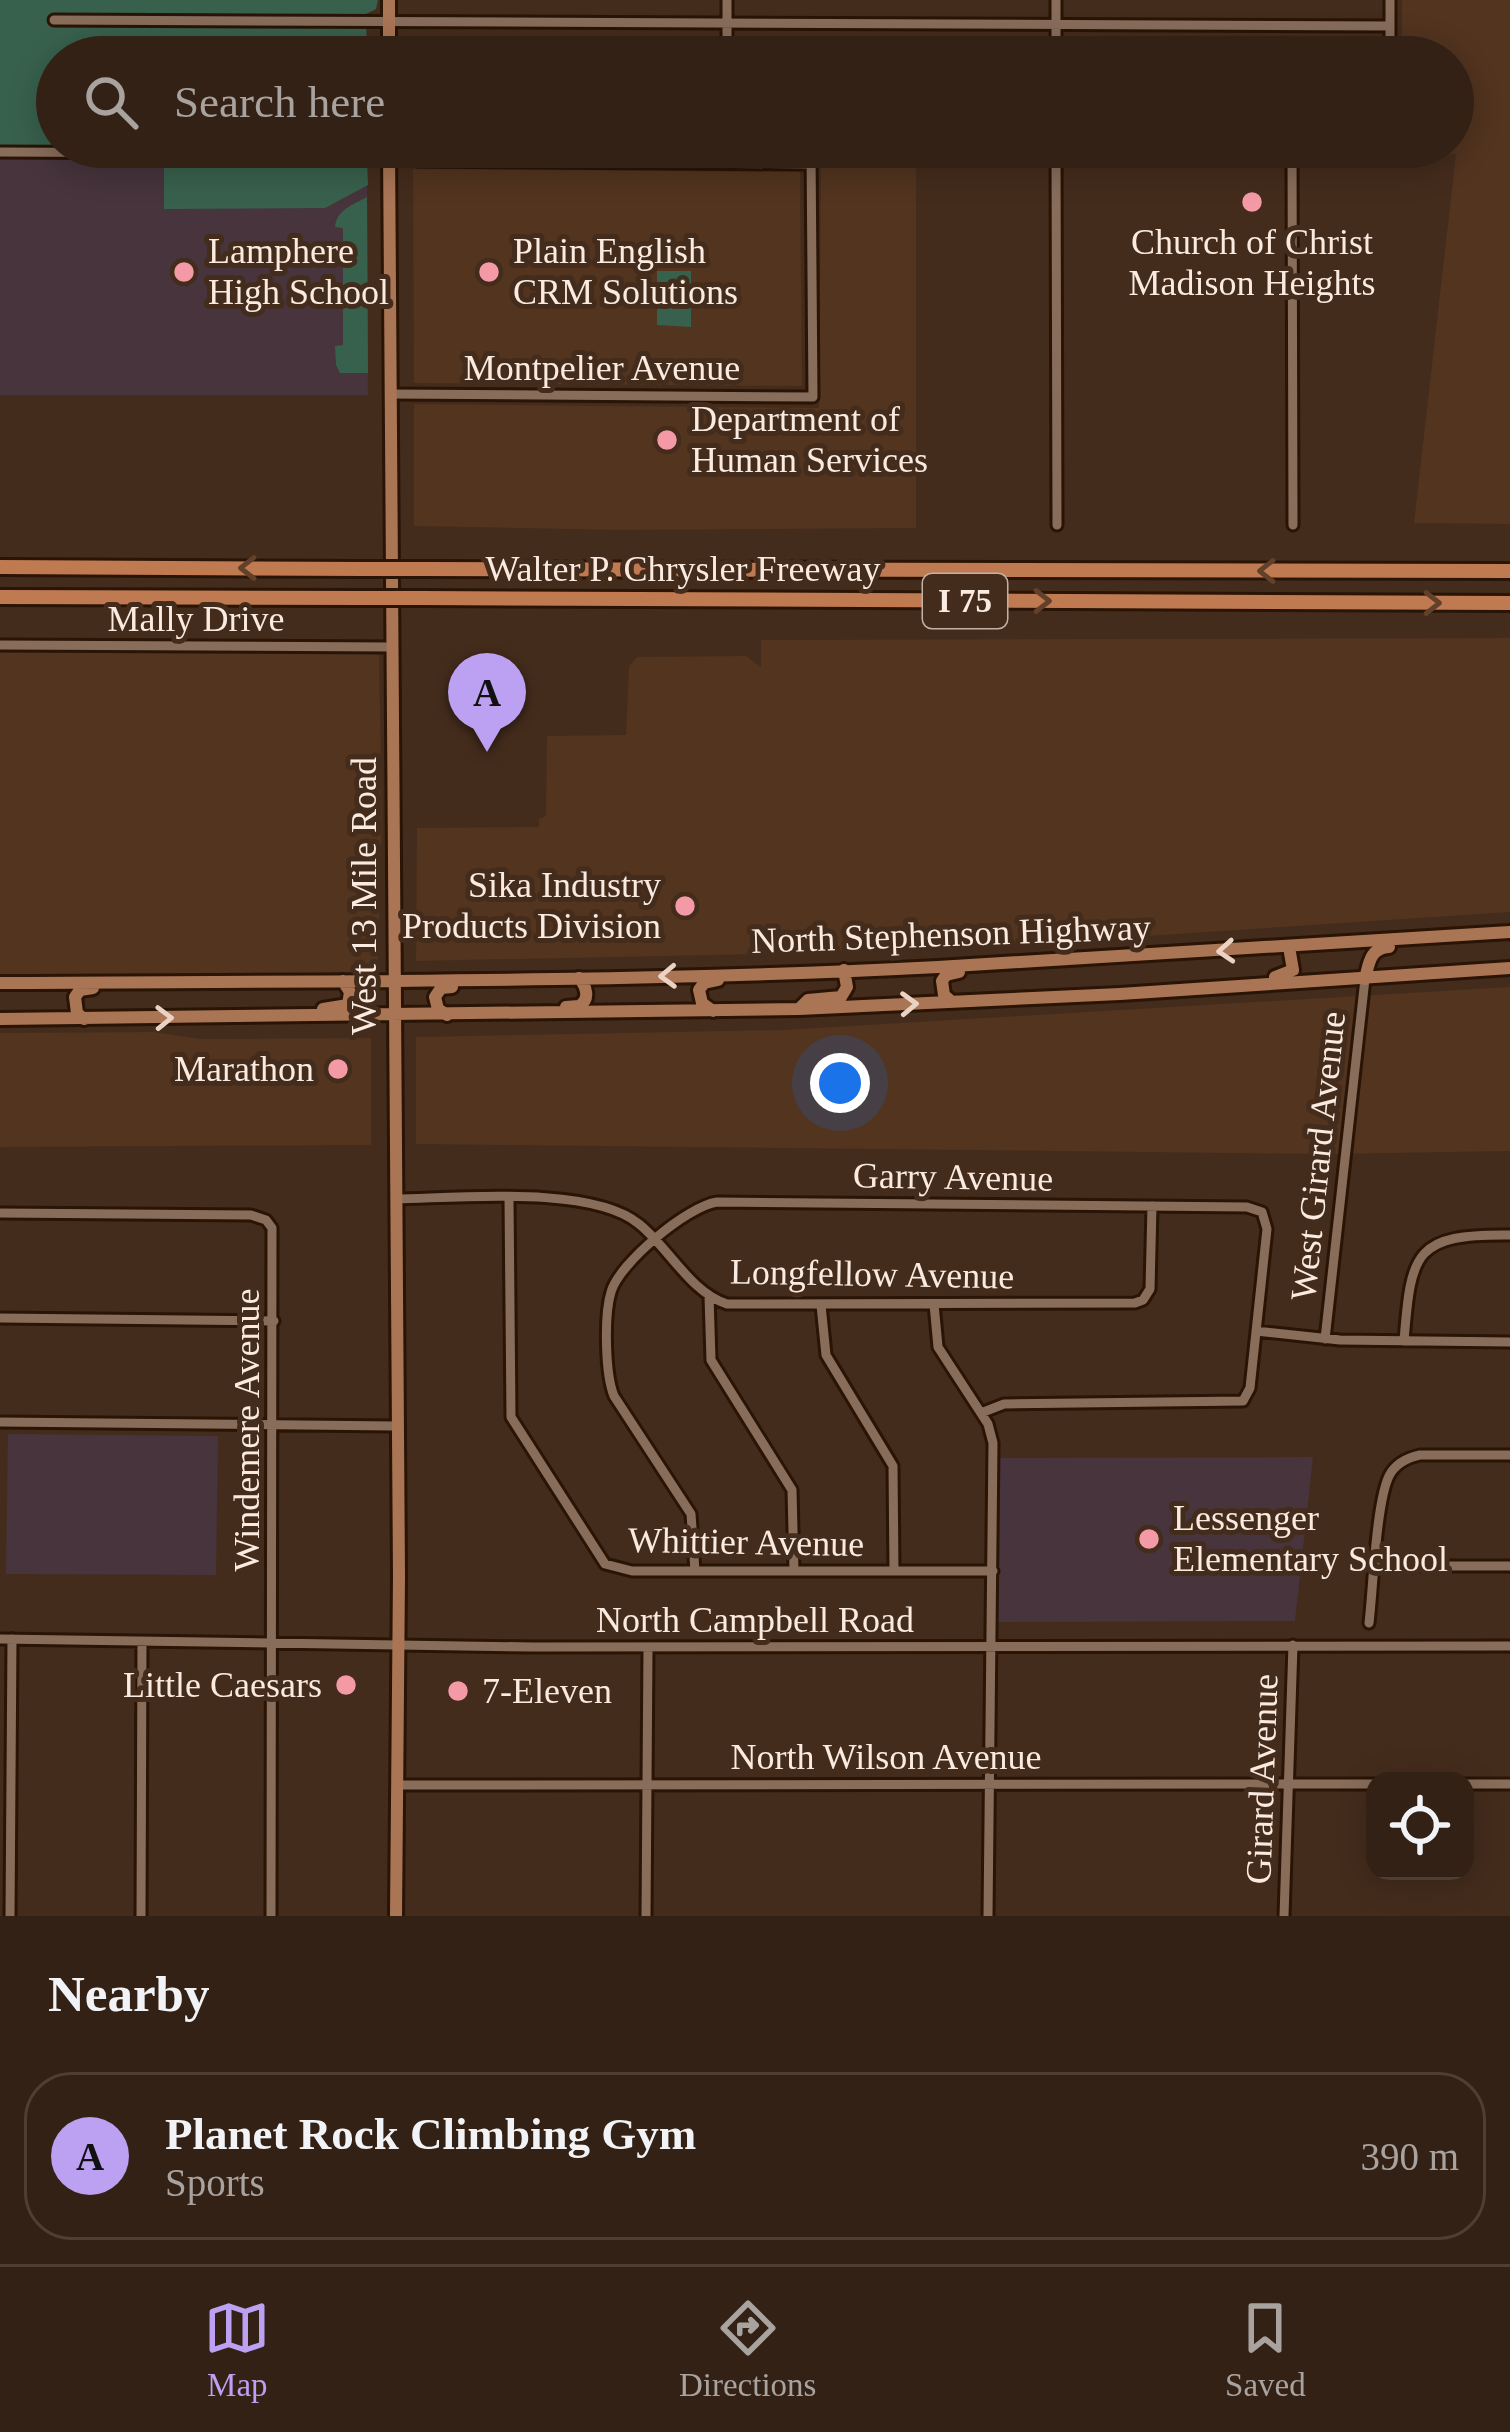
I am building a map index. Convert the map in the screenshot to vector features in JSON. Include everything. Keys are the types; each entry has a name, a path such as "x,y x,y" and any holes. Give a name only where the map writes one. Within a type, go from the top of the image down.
{"highway":[{"name":"Walter P. Chrysler Freeway","path":"0,567 1510,572"},
{"name":"Walter P. Chrysler Freeway","path":"0,597 1510,603"}],"main road":[{"path":"388,0 389,36"},
{"name":"West 13 Mile Road","path":"389,168 396,1916"},
{"name":"North Stephenson Highway","path":"244,982 844,970 1510,932"},
{"path":"1365,979 1369,961 1380,948 1463,942 1484,934"},
{"path":"1167,991 1193,982 1285,976 1294,963 1289,947"},
{"path":"953,1003 941,988 946,975 1033,968 1055,961"},
{"name":"North Stephenson Highway","path":"229,1018 953,1003 1365,979 1416,975 1441,966 1510,965"},
{"path":"799,1009 808,1000 844,994 844,970"},
{"path":"714,1011 700,1000 701,986 748,972"},
{"path":"448,1016 436,1006 440,988 522,986 553,978"},
{"path":"481,1015 495,1008 579,1006 586,995 578,978"},
{"path":"0,1019 229,1018 248,1009 343,1008 350,992 343,981"},
{"path":"0,983 244,982"},
{"path":"84,1019 74,1001 76,993 85,988 218,987 244,982"}],"street":[{"path":"727,0 728,36"},
{"path":"1056,0 1056,36"},
{"path":"1390,0 1390,36"},
{"path":"54,20 1390,26"},
{"path":"0,152 36,152"},
{"name":"Montpelier Avenue","path":"390,394 813,397 812,168"},
{"path":"1056,168 1057,525"},
{"path":"1292,168 1293,525"},
{"name":"Mally Drive","path":"0,645 392,647"},
{"name":"West Girard Avenue","path":"1325,1339 1365,979"},
{"name":"Longfellow Avenue","path":"395,1199 574,1200 611,1207 639,1224 709,1296 727,1304 821,1305 1139,1302 1150,1289 1152,1206"},
{"name":"Whittier Avenue","path":"509,1199 509,1403 514,1424 605,1564 621,1571 993,1571"},
{"name":"Garry Avenue","path":"695,1571 691,1514 614,1396 609,1376 611,1292 619,1276 685,1212 717,1202 1247,1207 1262,1212 1267,1229 1256,1331"},
{"name":"Windemere Avenue","path":"0,1213 251,1215 266,1220 274,1234 271,1916"},
{"path":"1404,1341 1410,1286 1419,1258 1443,1239 1510,1235"},
{"path":"709,1296 711,1360 792,1490 794,1571"},
{"path":"934,1304 938,1347 981,1413 993,1443 988,1916"},
{"path":"821,1305 822,1343 828,1361 893,1466 894,1570"},
{"path":"0,1318 274,1321"},
{"path":"981,1413 1004,1404 1243,1401 1249,1393 1256,1331 1325,1339 1510,1342"},
{"path":"0,1422 395,1426"},
{"path":"1370,1623 1384,1492 1387,1479 1400,1463 1420,1455 1510,1455"},
{"path":"1376,1566 1510,1567"},
{"path":"6,1639 10,1916"},
{"name":"North Campbell Road","path":"6,1639 648,1648 1510,1646"},
{"path":"141,1916 142,1642"},
{"name":"Girard Avenue","path":"1284,1916 1293,1645"},
{"path":"646,1916 648,1648"},
{"name":"North Wilson Avenue","path":"398,1785 1366,1784"},
{"path":"1474,1784 1510,1784"}],"shaded area":[{"path":"1402,0 1510,0 1510,524 1414,523 1454,168 1474,168 1474,36 1402,36"},
{"name":"Lamphere High School","path":"0,147 36,147 36,168 367,168 368,395 0,395"},
{"path":"821,168 916,168 916,528 414,526 414,404 819,408"},
{"path":"413,169 800,172 802,386 414,383"},
{"path":"1510,638 1510,912 1056,942 416,961 417,828 539,827 539,819 546,816 547,736 626,735 629,666 637,657 746,656 761,667 761,640"},
{"path":"0,651 360,651 379,655 382,816 378,958 372,972 0,978"},
{"path":"1510,987 1510,1151 1329,1154 416,1144 416,1037 783,1030"},
{"path":"153,1032 201,1039 371,1038 371,1145 0,1147 0,1033"},
{"path":"8,1434 218,1436 216,1575 6,1574"},
{"name":"Lessenger Elementary School","path":"1313,1457 1295,1621 993,1622 993,1458"}],"green space":[{"path":"0,0 378,0 376,9 366,14 367,36 36,36 36,147 0,147"},
{"path":"164,168 367,168 368,185 325,208 164,209"},
{"path":"367,197 368,373 340,373 335,346 343,345 343,228 335,227 342,212"},
{"path":"657,271 691,271 691,327 657,325"}],"place":[{"name":"Church of Christ Madison Heights","path":"1252,202"},
{"name":"Lamphere High School","path":"184,272"},
{"name":"Plain English CRM Solutions","path":"489,272"},
{"name":"Department of Human Services","path":"667,440"},
{"name":"Planet Rock Climbing Gym","path":"487,752"},
{"name":"Sika Industry Products Division","path":"685,906"},
{"name":"Marathon","path":"338,1069"},
{"name":"Lessenger Elementary School","path":"1149,1539"},
{"name":"Little Caesars","path":"346,1685"},
{"name":"7-Eleven","path":"458,1691"}]}
